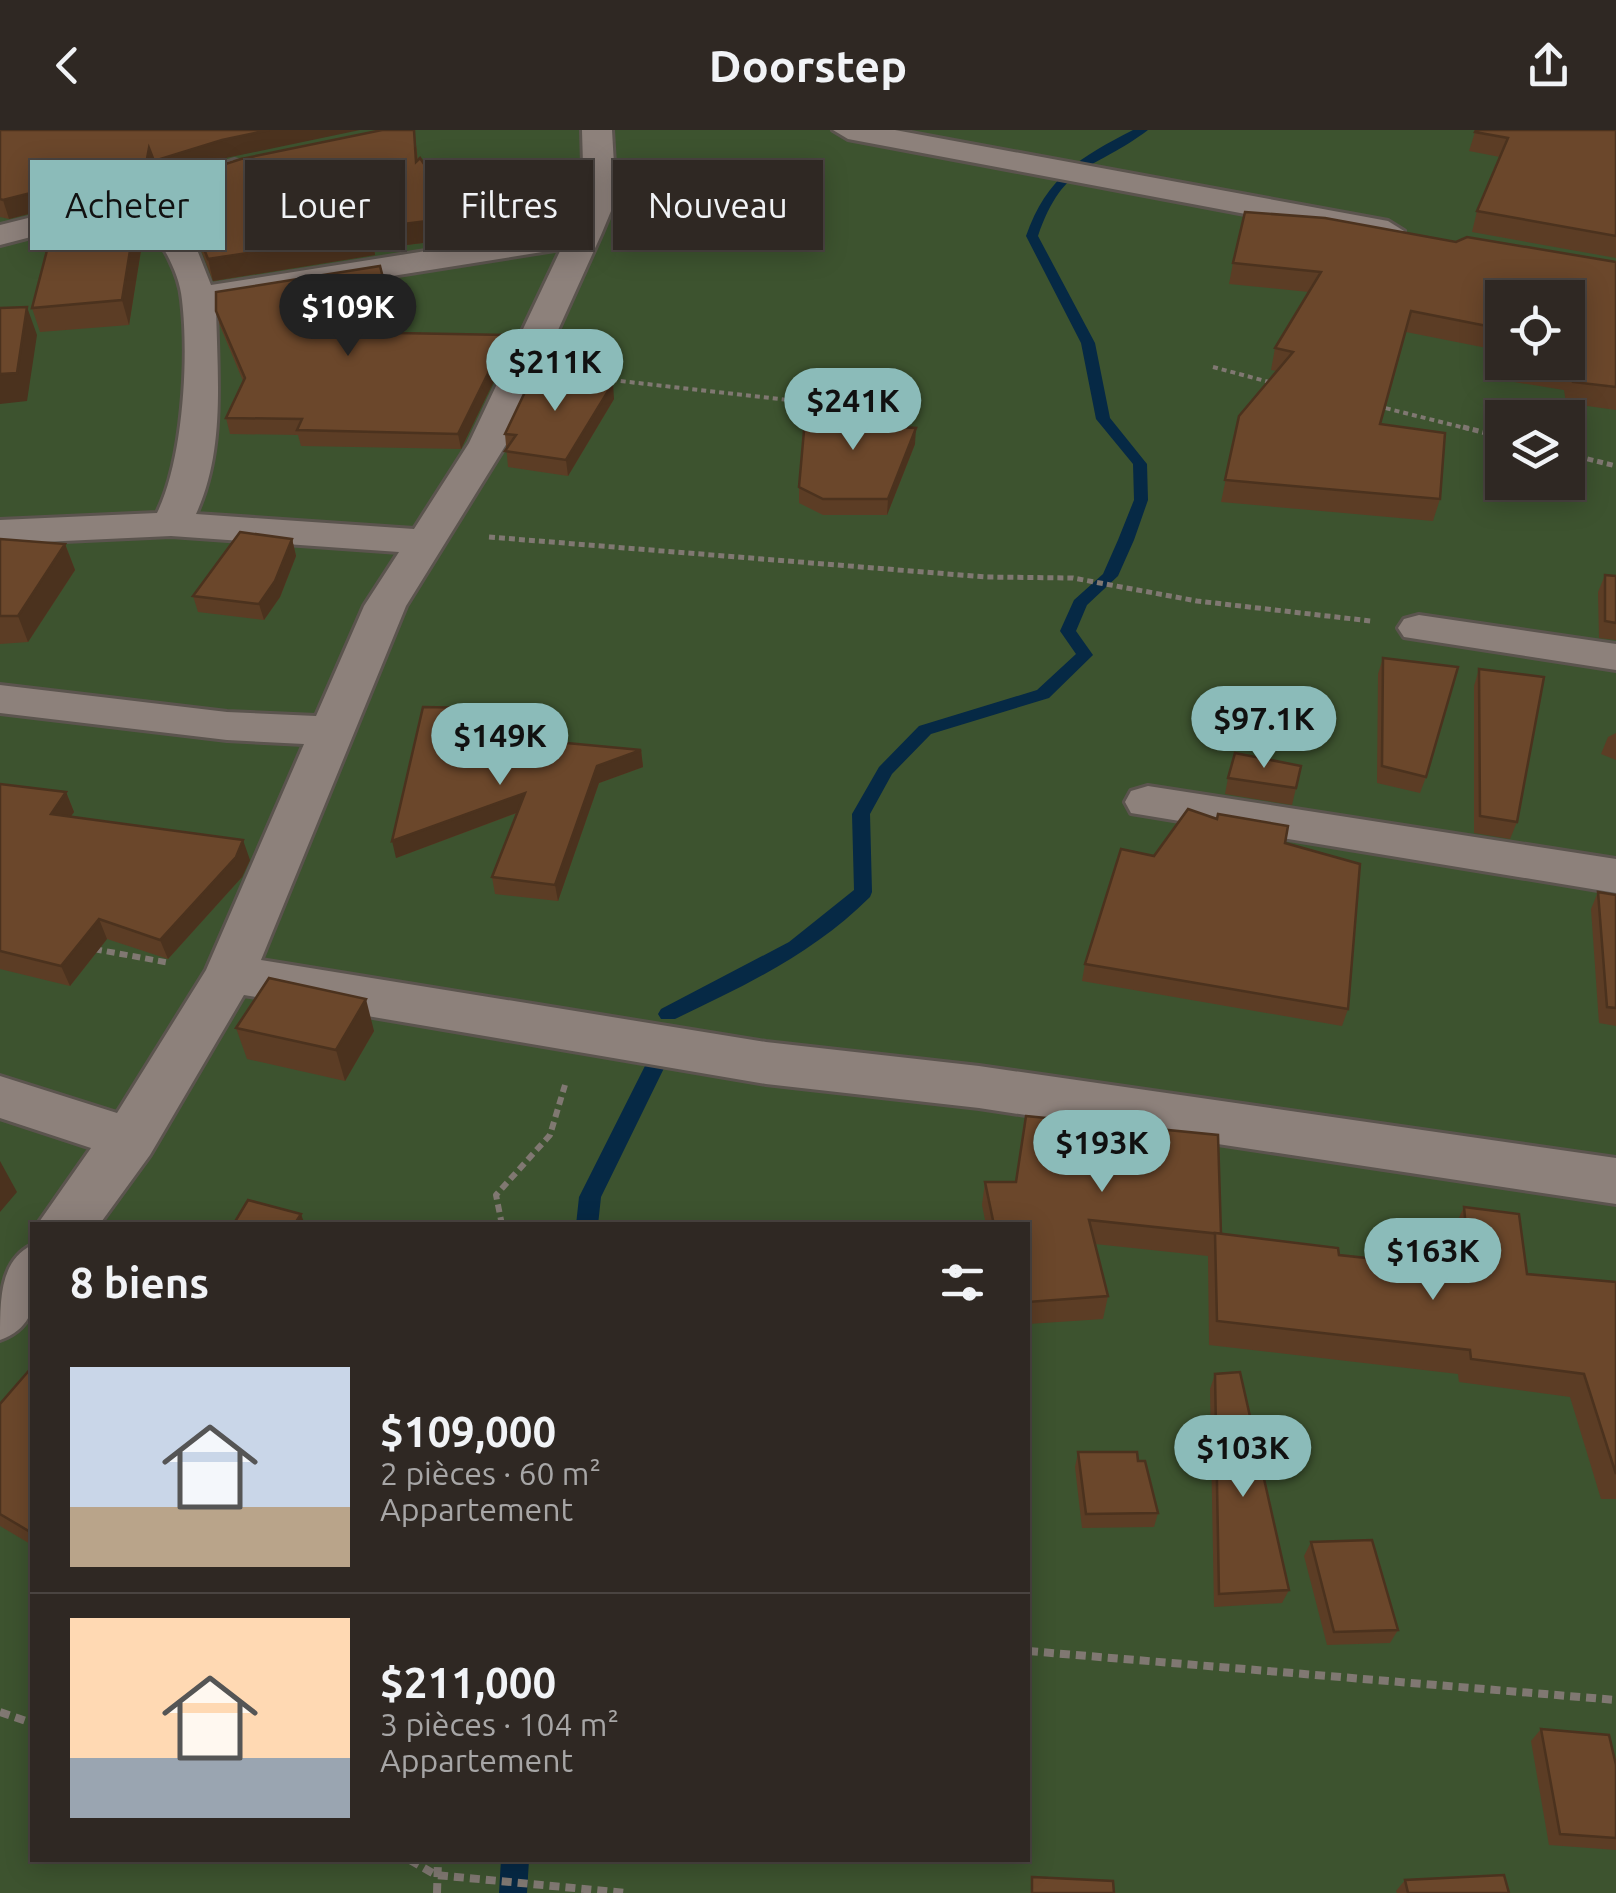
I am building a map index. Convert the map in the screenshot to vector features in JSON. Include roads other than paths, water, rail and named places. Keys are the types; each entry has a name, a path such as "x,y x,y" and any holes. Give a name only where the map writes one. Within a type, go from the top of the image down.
{"street":[{"path":"593,215 600,199 597,130"},
{"path":"848,130 1414,236"},
{"path":"0,235 30,227"},
{"path":"171,524 188,489 199,426 199,297 181,250"},
{"path":"199,297 491,250"},
{"path":"68,1222 130,1138 230,974 384,606 488,443 577,250"},
{"path":"0,532 171,524 428,542"},
{"path":"1419,628 1616,657"},
{"path":"0,699 227,726 329,731"},
{"path":"1148,802 1616,876"},
{"path":"230,974 580,1029 766,1063 979,1087 1616,1181"},
{"path":"0,1096 130,1138"},
{"path":"0,1314 30,1273"}],"waterway":[{"path":"668,1014 796,947 863,892 861,814 885,771 925,730 1043,694 1085,655 1068,631 1080,603 1110,576 1126,540 1141,500 1140,464 1103,419 1088,343 1032,236 1049,197 1073,170 1142,130"},
{"path":"587,1222 590,1197 658,1060"},
{"path":"513,1893 515,1862"}]}
